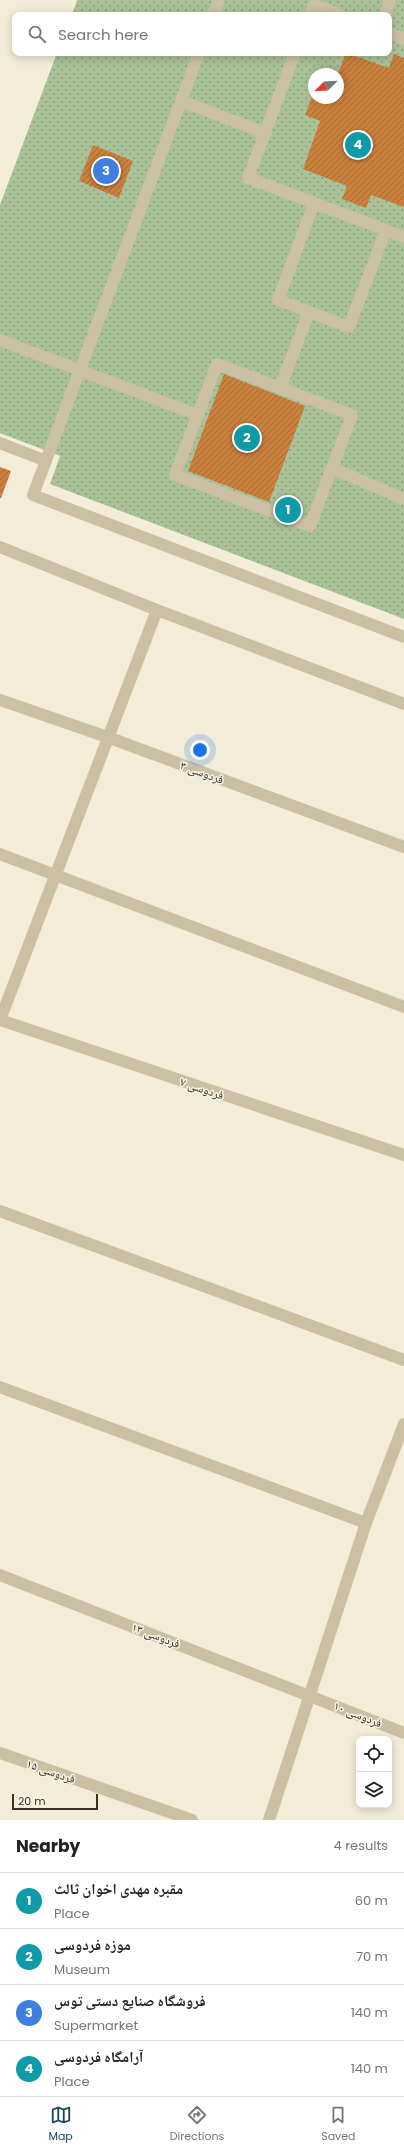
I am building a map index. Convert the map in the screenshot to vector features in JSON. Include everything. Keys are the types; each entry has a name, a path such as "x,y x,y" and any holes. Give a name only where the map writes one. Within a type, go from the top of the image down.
{"street":[{"path":"214,12 219,0"},
{"path":"386,12 390,0"},
{"path":"311,12 314,5 333,12"},
{"path":"392,34 404,39"},
{"path":"198,56 33,495 403,632"},
{"path":"293,56 266,133 248,178 404,237"},
{"path":"181,101 266,133"},
{"path":"314,203 278,300 309,312 349,327 386,230"},
{"path":"280,388 309,312"},
{"path":"0,340 198,415"},
{"path":"217,364 280,388 352,415 310,526 175,475 217,364"},
{"path":"0,443 46,461"},
{"path":"332,468 404,499"},
{"path":"0,547 157,610 404,704"},
{"path":"0,1020 110,738 157,610"},
{"name":"فردوسی ۳","path":"0,700 110,738 404,847"},
{"path":"0,854 404,1007"},
{"name":"فردوسی ۷","path":"0,1020 404,1155"},
{"path":"0,1211 404,1360"},
{"path":"0,1387 366,1522"},
{"path":"269,1820 311,1696 366,1522 404,1424"},
{"name":"فردوسی ۱۳","path":"0,1575 311,1696"},
{"name":"فردوسی ۱۰","path":"311,1696 404,1733"},
{"name":"فردوسی ۱۵","path":"0,1753 192,1820"}],"green space":[{"path":"77,0 404,0 404,619 50,484 60,456 0,433 0,205 56,56 392,56 392,12 73,12"}],"building":[{"path":"394,54 404,58 404,207 371,195 366,208 342,199 347,186 303,169 320,121 305,115 309,104 344,104 344,68 340,68 345,56 355,56 389,68"},
{"path":"93,145 133,161 119,198 79,181"},
{"path":"224,374 305,406 269,502 188,471"},
{"path":"0,467 11,471 1,498 0,498"}],"place":[{"name":"آرامگاه فردوسی","path":"358,145"},
{"name":"فروشگاه صنایع دستی توس","path":"106,171"},
{"name":"موزه فردوسی","path":"247,438"},
{"name":"مقبره مهدی اخوان ثالث","path":"288,510"}]}
